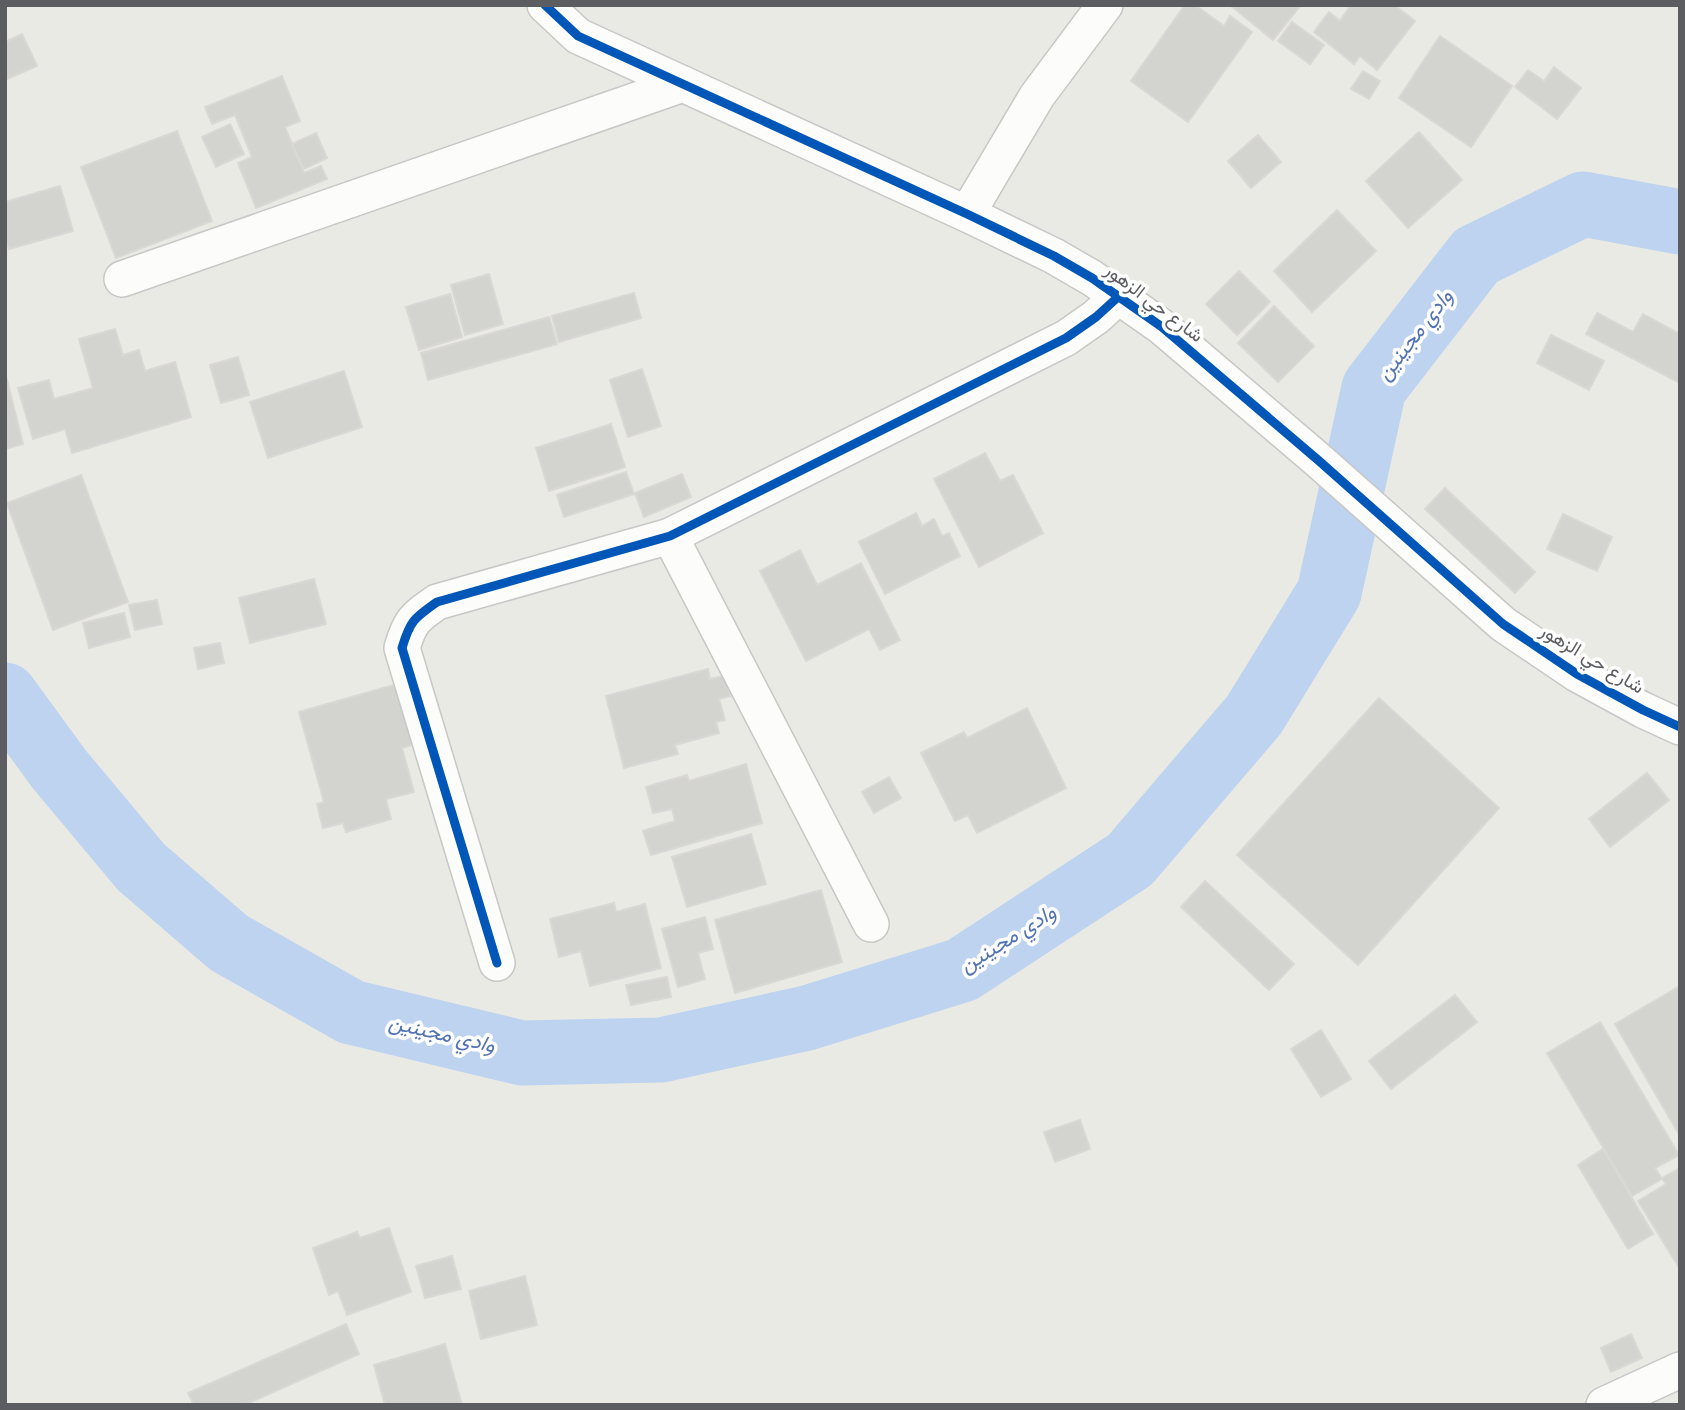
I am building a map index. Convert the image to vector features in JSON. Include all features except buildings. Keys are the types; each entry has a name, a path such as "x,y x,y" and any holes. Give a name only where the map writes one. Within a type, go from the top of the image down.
{"street":[{"name":"شارع حي الزهور","path":"545,5 578,36 1054,256 1162,327 1503,624 1577,674 1680,727"},
{"path":"967,214 1037,96 1104,5"},
{"path":"122,279 683,84"},
{"path":"497,963 402,648 408,626 419,614 437,602 670,536 1066,338 1118,297"},
{"path":"670,536 871,924"},
{"path":"1604,1405 1680,1370"}],"waterway":[{"name":"وادي مجينين","path":"5,695 59,769 141,867 229,943 351,1012 522,1053 661,1050 807,1018 962,970 1130,860 1254,715 1329,593 1374,388 1476,256 1583,204 1680,222"}],"cycle path":[{"path":"545,5 578,36 967,214 1054,256 1092,278 1162,327 1318,460 1503,624 1577,674 1680,727"},
{"path":"497,963 402,648 418,616 437,602 670,536 1066,338 1118,297"}]}
